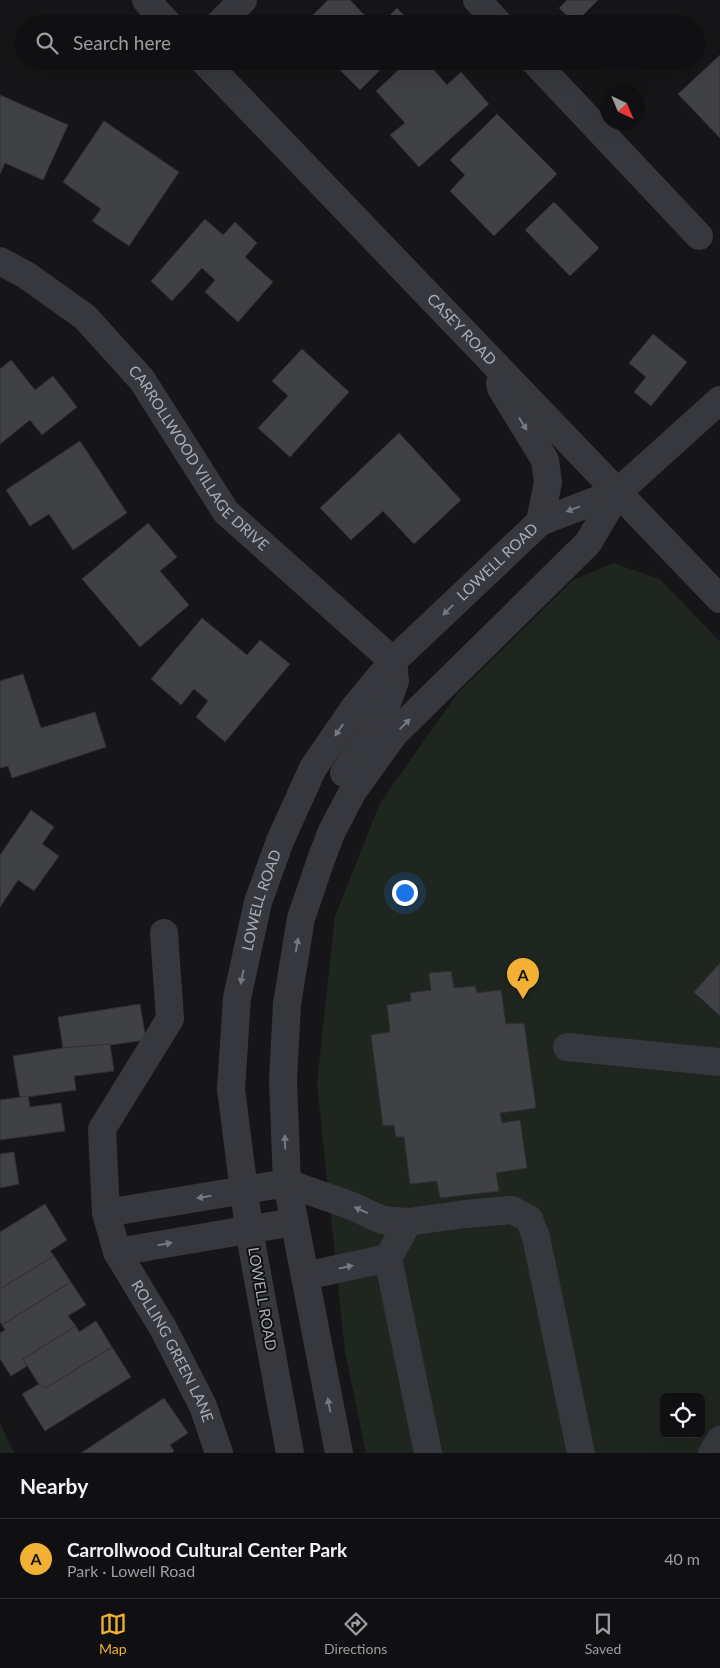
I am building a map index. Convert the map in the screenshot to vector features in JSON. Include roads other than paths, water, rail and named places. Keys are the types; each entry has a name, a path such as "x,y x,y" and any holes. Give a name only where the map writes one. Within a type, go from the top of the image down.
{"street":[{"path":"146,0 160,15"},
{"path":"228,15 243,0"},
{"path":"476,0 490,15"},
{"name":"CASEY ROAD","path":"213,70 720,599"},
{"path":"542,70 699,236"},
{"name":"CARROLLWOOD VILLAGE DRIVE","path":"0,261 26,275 85,317 142,380 226,512 393,661"},
{"path":"495,364 501,388 545,460 548,482 540,522"},
{"name":"LOWELL ROAD","path":"339,1453 287,1183 283,1080 287,1004 301,918 332,831 353,791 394,734 588,543 618,492 720,400"},
{"name":"LOWELL ROAD","path":"290,1453 249,1230 231,1089 237,998 258,902 280,841 313,768 355,707 393,661 540,522 618,492"},
{"path":"332,831 333,789 383,714 395,681 393,661"},
{"name":"ROLLING GREEN LANE","path":"164,933 170,1018 102,1129 106,1213 117,1252 163,1328 203,1406 219,1453"},
{"path":"568,1046 720,1062"},
{"path":"106,1213 287,1183 352,1206 382,1220 408,1222 512,1210 529,1219 536,1237 581,1453"},
{"path":"117,1252 294,1222"},
{"path":"408,1222 388,1258 428,1453"},
{"path":"305,1276 388,1258"},
{"path":"712,1453 720,1440"}],"place":[{"name":"Carrollwood Cultural Center Park","path":"523,999"}]}
